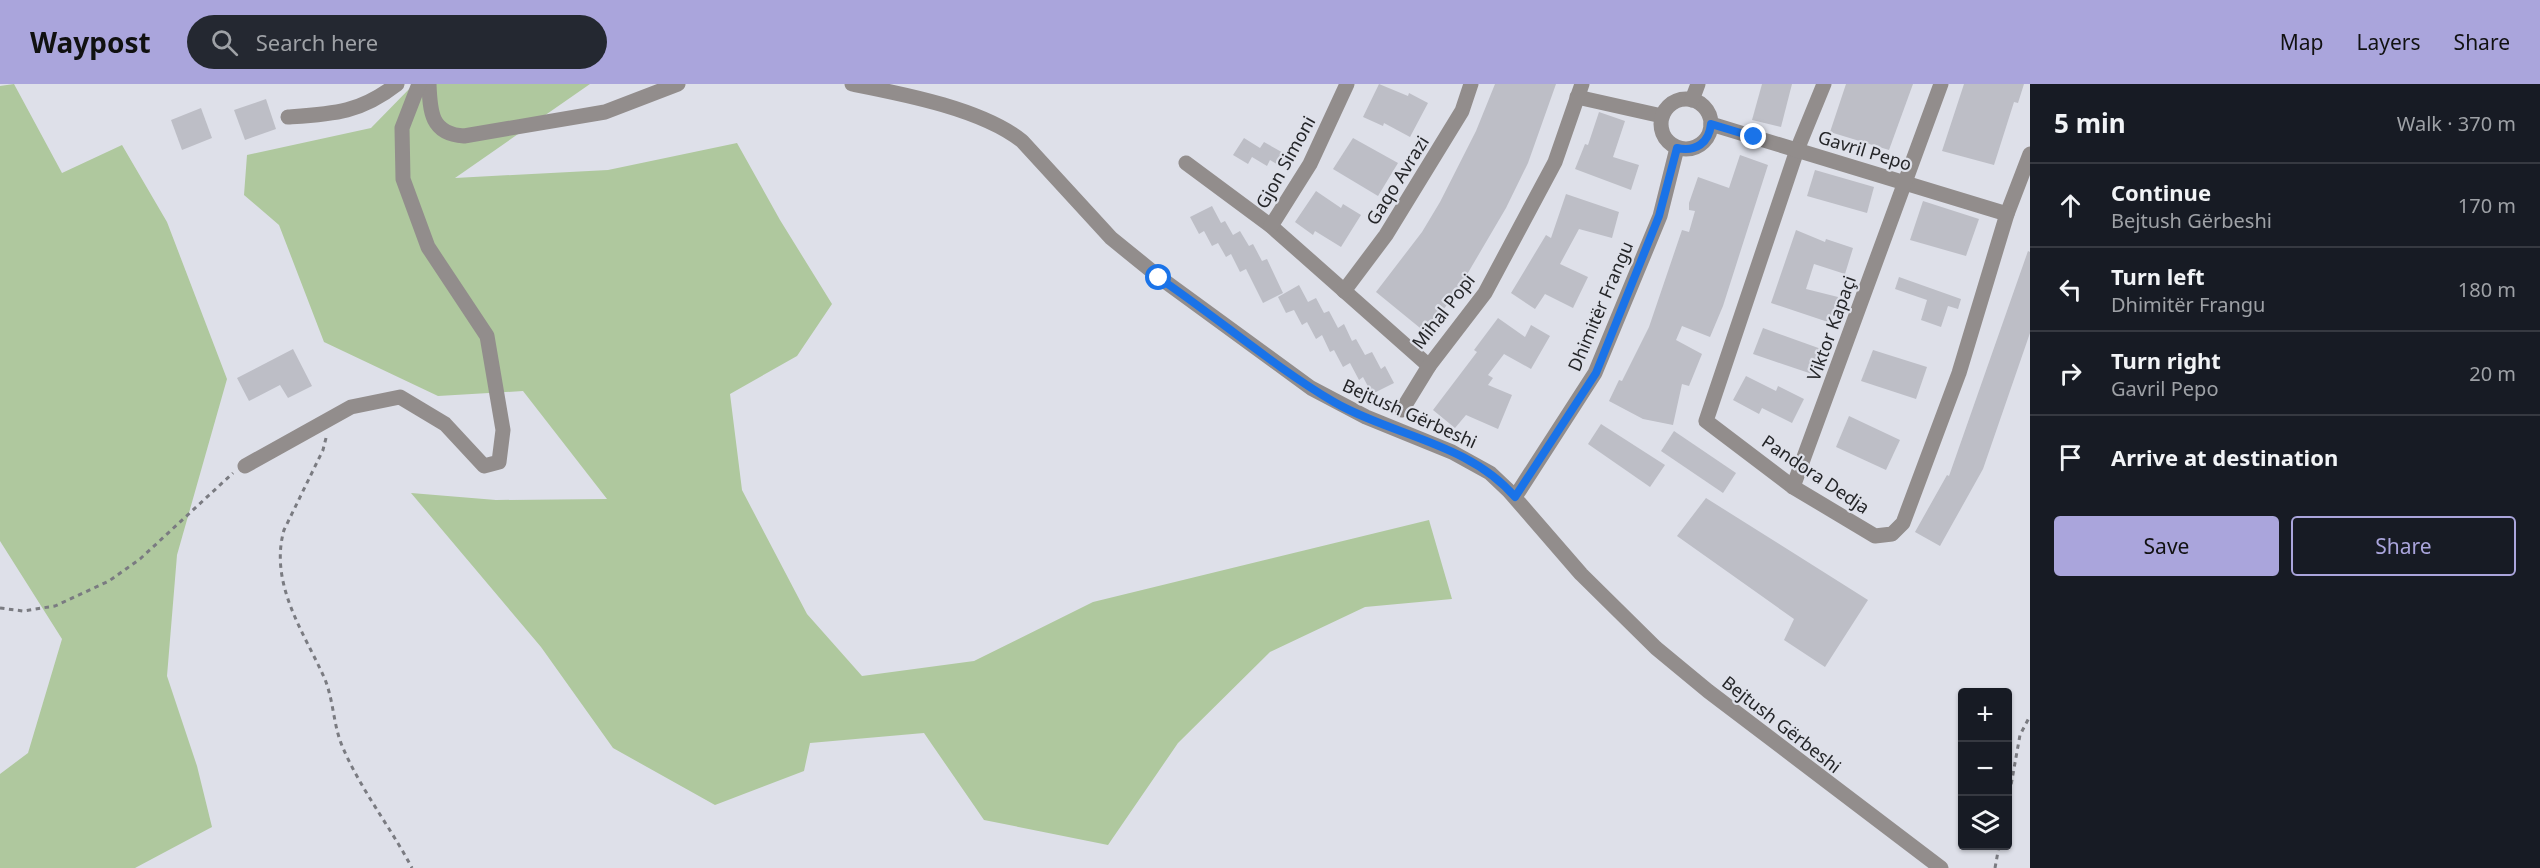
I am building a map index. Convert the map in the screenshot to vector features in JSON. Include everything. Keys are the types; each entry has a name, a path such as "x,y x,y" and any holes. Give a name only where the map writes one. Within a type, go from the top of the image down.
{"street":[{"path":"288,117 348,111 382,95 397,84"},
{"path":"245,466 351,407 400,397 445,424 484,466 500,462 503,430 487,336 428,247 404,179 402,128 419,84"},
{"path":"429,84 432,116 437,124 448,135 464,136 605,112 678,84"},
{"name":"Bejtush Gërbeshi","path":"852,84 969,113 1008,130 1022,141 1111,238 1159,278 1311,388 1366,417 1470,461 1490,473 1515,497 1581,574 1656,648 1708,692 1941,868"},
{"name":"Gjon Simoni","path":"1271,226 1310,164 1347,84"},
{"name":"Gaqo Avrazi","path":"1344,291 1392,226 1462,111 1471,84"},
{"path":"1692,100 1698,84"},
{"path":"1797,150 1824,84"},
{"name":"Viktor Kapaçi","path":"1793,487 1941,84"},
{"path":"1579,90 1662,116"},
{"name":"Mihal Popi","path":"1186,163 1271,226 1429,366 1485,293 1556,162 1579,90"},
{"path":"1677,100 1692,100 1706,109 1711,124 1710,132 1701,145 1693,149 1677,148 1670,145 1661,132 1662,116 1670,104 1677,100"},
{"name":"Gavril Pepo","path":"1711,124 2007,214"},
{"name":"Dhimitër Frangu","path":"1515,497 1596,373 1659,216 1677,148"},
{"name":"Pandora Dedja","path":"1797,150 1706,421 1793,487 1875,536 1892,534 1903,523 1959,373 2007,214 2030,154"},
{"path":"1402,410 1429,366"}],"path":[{"path":"326,421 323,450 284,530 280,544 283,579 287,599 325,680 343,749 412,868"},
{"path":"0,608 23,611 55,606 109,581 140,559 224,480 245,466"},
{"path":"2008,796 2020,735 2030,716"},
{"path":"1995,868 1999,850"}],"green space":[{"path":"14,84 62,173 122,145 167,222 227,379 177,555 167,676 197,766 212,827 135,868 0,868 0,774 28,753 62,639 0,541 0,86"},
{"path":"414,84 590,84 455,178 608,170 737,143 780,220 832,304 797,356 730,394 742,490 807,614 862,676 974,661 1093,602 1429,520 1452,599 1365,607 1270,652 1178,743 1108,845 984,820 924,733 810,743 804,771 715,805 613,748 541,647 411,493 496,500 607,499 523,391 438,396 324,342 279,225 244,195 247,155 371,128"}],"building":[{"path":"1379,84 1408,96 1409,93 1428,103 1410,137 1384,123 1383,126 1363,117"},
{"path":"1495,84 1556,84 1528,163 1506,208 1462,283 1464,284 1425,332 1376,292 1422,232 1440,202 1476,131"},
{"path":"1762,84 1792,84 1781,127 1752,120"},
{"path":"1846,84 1913,84 1889,150 1830,132"},
{"path":"1964,84 2024,84 2018,103 2014,102 1994,165 1942,151"},
{"path":"266,99 276,129 245,140 234,110"},
{"path":"201,108 212,138 182,150 171,120"},
{"path":"1599,112 1625,121 1613,157 1639,165 1631,190 1575,169 1585,144 1588,145"},
{"path":"1244,138 1260,148 1264,142 1287,155 1280,166 1270,160 1267,166 1252,157 1248,164 1233,155"},
{"path":"1353,138 1398,163 1378,196 1333,169"},
{"path":"1740,155 1768,165 1723,306 1710,337 1682,326 1676,340 1702,354 1689,386 1682,384 1673,425 1643,419 1609,401 1619,380 1622,381 1649,327 1682,230 1689,232 1695,211 1689,210 1689,203 1698,177 1729,188"},
{"path":"1815,170 1874,187 1867,213 1807,196"},
{"path":"1316,191 1341,208 1343,204 1361,215 1341,247 1315,231 1313,235 1295,222"},
{"path":"1566,194 1619,212 1612,238 1579,229 1560,264 1588,277 1573,308 1545,294 1535,309 1511,293 1546,235 1551,238"},
{"path":"1923,201 1979,219 1966,256 1910,240"},
{"path":"1212,206 1221,223 1225,221 1233,235 1240,231 1249,246 1253,244 1262,261 1267,259 1283,293 1263,303 1246,269 1240,272 1231,254 1226,257 1218,243 1212,246 1204,231 1199,234 1190,217"},
{"path":"1796,230 1825,242 1826,239 1853,248 1845,274 1814,264 1806,289 1838,297 1831,323 1771,303"},
{"path":"2028,251 2030,252 2030,333 1983,469 1940,546 1915,532 1947,475 1949,476"},
{"path":"1899,277 1961,299 1958,309 1948,306 1941,327 1921,320 1927,300 1895,289"},
{"path":"1299,285 1308,302 1316,298 1324,313 1329,311 1338,328 1344,324 1352,341 1356,339 1365,355 1372,352 1381,369 1385,366 1394,383 1372,394 1363,377 1359,380 1350,363 1343,367 1334,350 1330,352 1322,335 1316,339 1307,322 1302,325 1294,310 1286,313 1278,297"},
{"path":"1498,318 1525,337 1531,325 1550,336 1531,369 1504,354 1488,375 1493,378 1488,385 1512,395 1498,429 1466,415 1455,428 1433,410 1477,352 1474,350"},
{"path":"1763,328 1824,350 1815,375 1753,354"},
{"path":"293,349 312,386 288,398 280,385 249,401 237,378"},
{"path":"1873,350 1927,367 1916,399 1861,381"},
{"path":"1746,376 1776,391 1778,386 1804,399 1792,423 1762,408 1759,414 1733,400"},
{"path":"1849,416 1900,440 1886,470 1836,447"},
{"path":"1601,424 1665,465 1650,487 1588,444"},
{"path":"1674,431 1736,473 1723,493 1661,451"},
{"path":"1706,498 1868,600 1825,667 1784,640 1794,619 1677,536"}],"route":[{"path":"1159,278 1311,388 1366,417 1470,461 1490,473 1515,497 1596,373 1659,216 1677,148 1685,150 1701,145 1710,132 1711,124 1754,137"}]}
